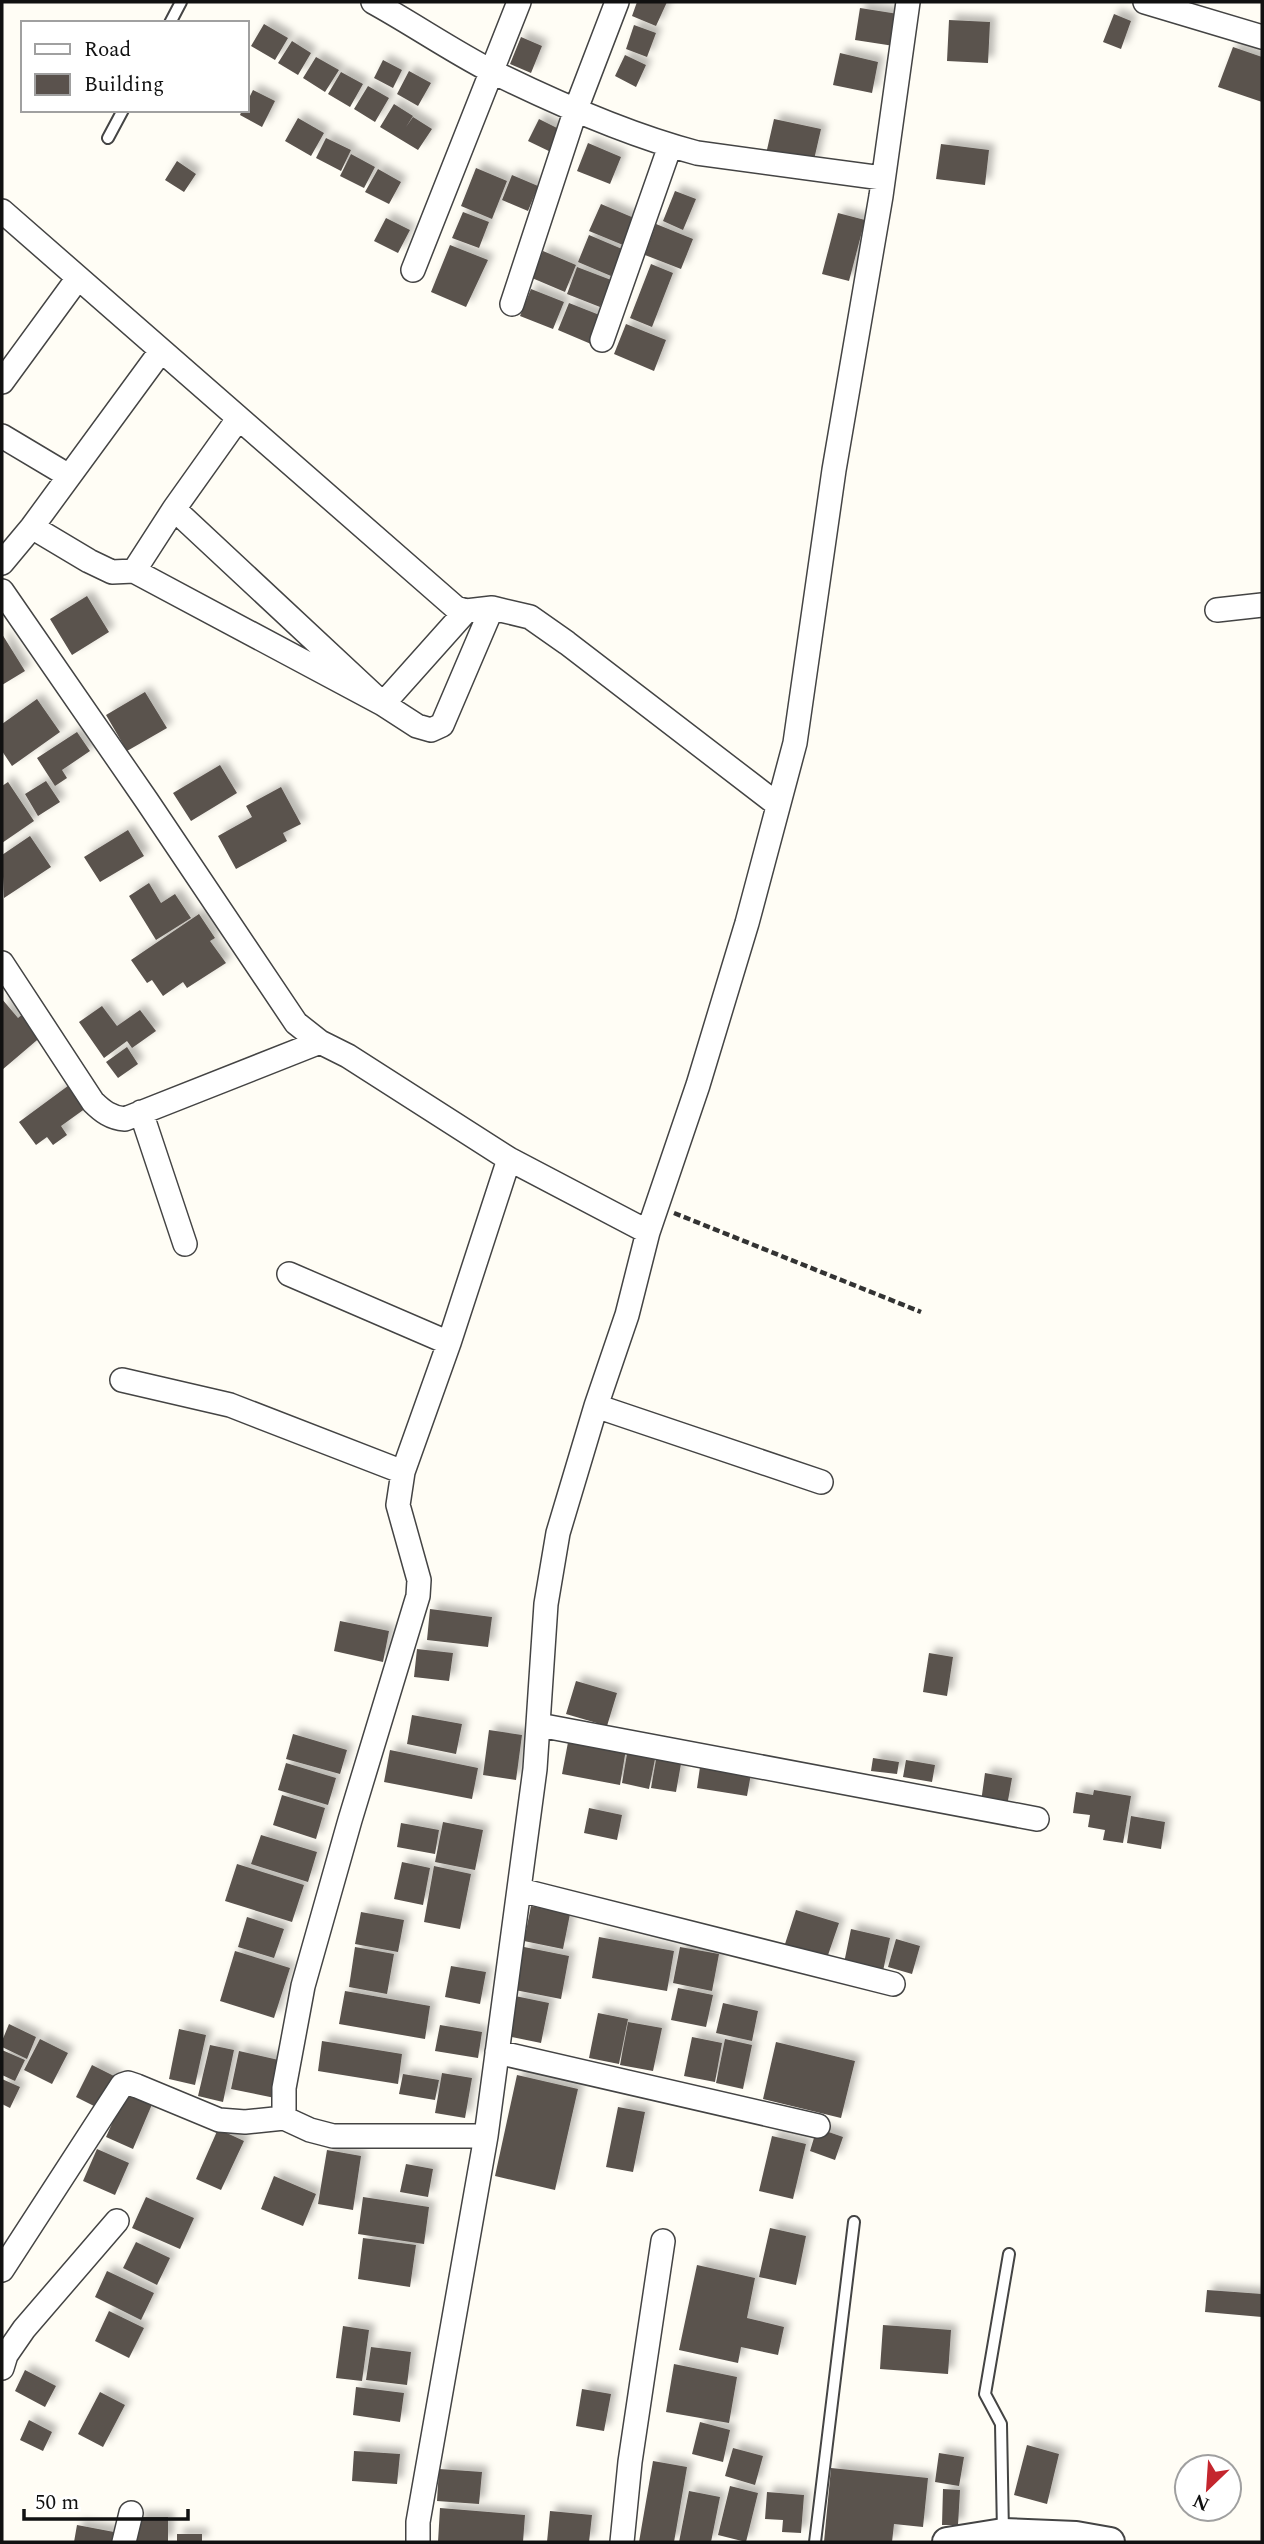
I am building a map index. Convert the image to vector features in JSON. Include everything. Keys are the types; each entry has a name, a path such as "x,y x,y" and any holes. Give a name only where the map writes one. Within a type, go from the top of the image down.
{"street":[{"path":"373,2 493,71 670,146 697,153 882,178"},
{"path":"413,270 519,2"},
{"path":"512,304 576,108 617,2"},
{"path":"418,2542 418,2522 486,2136 535,1769 546,1604 558,1533 627,1315 648,1232 698,1085 747,923 795,743 834,470 908,2"},
{"path":"1145,2 1262,37"},
{"path":"602,340 670,146"},
{"path":"2,211 456,608 466,611 492,608 530,617 568,643 778,805"},
{"path":"2,382 78,278"},
{"path":"2,563 32,527 162,351"},
{"path":"134,571 238,419"},
{"path":"2,436 69,476"},
{"path":"174,509 383,704"},
{"path":"32,527 112,572 134,571 383,704 417,726 431,730 442,725 492,608"},
{"path":"2,591 148,801 296,1023 320,1042 348,1056 509,1159 648,1232"},
{"path":"1217,610 1262,605"},
{"path":"383,704 466,611"},
{"path":"2,964 93,1101 102,1111 117,1118 125,1119 320,1042"},
{"path":"141,1112 185,1244"},
{"path":"284,2118 284,2088 303,1986 418,1596 419,1580 398,1505 403,1472 449,1343 509,1159"},
{"path":"289,1274 449,1343"},
{"path":"122,1380 230,1405 403,1472"},
{"path":"596,1406 821,1482"},
{"path":"539,1725 1037,1819"},
{"path":"520,1890 893,1984"},
{"path":"497,2052 818,2126"},
{"path":"2,2270 122,2085 128,2083 219,2120 245,2122 284,2118 310,2130 333,2136 486,2136"},
{"path":"2,2368 6,2355 24,2329 117,2221"},
{"path":"622,2542 630,2462 663,2241"},
{"path":"124,2542 131,2513"},
{"path":"947,2542 1003,2533 1076,2536 1110,2542"}],"lane":[{"path":"171,21 181,2"},
{"path":"108,138 122,112"},
{"path":"815,2542 854,2222"},
{"path":"1003,2533 1001,2424 985,2394 1009,2254"}],"path":[{"path":"657,1206 921,1312"}],"building":[{"path":"637,2 667,2 656,26 632,16"},
{"path":"860,8 898,14 894,46 855,40"},
{"path":"1114,14 1131,21 1121,49 1103,42"},
{"path":"949,20 990,22 988,63 947,61"},
{"path":"264,24 288,38 275,60 251,46"},
{"path":"634,25 656,33 647,57 626,49"},
{"path":"521,37 542,46 531,73 510,64"},
{"path":"292,41 311,53 298,75 278,63"},
{"path":"1233,47 1262,57 1262,102 1218,87"},
{"path":"840,53 878,62 872,93 833,85"},
{"path":"625,55 646,65 636,87 615,76"},
{"path":"316,57 339,70 325,92 303,78"},
{"path":"383,60 402,70 393,88 374,78"},
{"path":"409,71 431,83 418,106 397,94"},
{"path":"341,72 363,84 350,107 328,94"},
{"path":"368,86 389,98 375,122 354,109"},
{"path":"253,90 275,101 262,127 240,115 241,112 248,112 248,100"},
{"path":"394,104 413,116 406,127 413,117 432,129 418,150 380,127"},
{"path":"298,118 324,133 311,156 285,141"},
{"path":"539,119 565,132 555,154 528,141"},
{"path":"774,119 821,129 813,164 766,154"},
{"path":"326,138 351,150 341,171 316,158"},
{"path":"588,143 621,157 610,184 577,171"},
{"path":"941,144 989,150 985,185 936,179"},
{"path":"351,154 375,167 364,188 340,176"},
{"path":"177,161 196,174 184,192 165,180"},
{"path":"476,168 507,181 492,219 461,206"},
{"path":"378,169 401,182 389,204 365,192"},
{"path":"512,175 538,186 528,211 502,200"},
{"path":"675,191 696,199 683,230 663,221"},
{"path":"601,204 634,218 623,245 589,231"},
{"path":"463,212 489,222 479,248 452,238"},
{"path":"838,213 865,220 849,281 822,274"},
{"path":"386,218 410,230 398,253 374,241"},
{"path":"656,224 693,239 681,269 645,255"},
{"path":"589,235 622,249 611,276 578,262"},
{"path":"450,245 488,260 466,307 431,292"},
{"path":"543,251 576,265 565,292 532,278"},
{"path":"651,264 673,273 652,327 630,318"},
{"path":"577,267 611,280 600,307 567,294"},
{"path":"531,289 564,302 553,329 520,316"},
{"path":"569,303 602,316 591,344 558,330"},
{"path":"626,324 666,340 654,371 614,354"},
{"path":"87,596 109,632 72,655 50,619"},
{"path":"2,634 25,671 2,685"},
{"path":"145,692 167,728 127,751 106,715"},
{"path":"37,699 60,732 12,766 2,751 2,724"},
{"path":"77,732 90,751 62,770 67,778 55,786 37,758"},
{"path":"220,765 237,793 191,821 173,793"},
{"path":"46,781 60,802 38,816 25,794"},
{"path":"8,782 34,821 2,843 2,786"},
{"path":"281,787 301,824 283,833 287,841 236,869 218,836 252,817 246,806"},
{"path":"128,830 144,856 100,882 84,857"},
{"path":"30,836 51,867 4,898 2,855"},
{"path":"149,883 161,903 175,894 191,918 156,940 129,896"},
{"path":"199,914 215,938 210,941 226,963 187,988 183,982 163,996 152,980 147,983 131,960"},
{"path":"2,999 18,1018 24,1013 43,1035 2,1070"},
{"path":"102,1006 117,1026 140,1010 156,1031 132,1048 127,1041 104,1058 79,1022"},
{"path":"127,1047 138,1064 118,1078 106,1062"},
{"path":"76,1080 93,1103 61,1126 67,1135 53,1145 47,1137 36,1145 19,1122"},
{"path":"430,1609 492,1617 488,1647 427,1640"},
{"path":"340,1621 389,1631 383,1662 334,1651"},
{"path":"417,1649 453,1653 449,1681 414,1677"},
{"path":"929,1653 953,1657 947,1696 923,1692"},
{"path":"576,1681 617,1693 607,1726 566,1714"},
{"path":"412,1715 462,1724 456,1754 407,1744"},
{"path":"489,1730 522,1735 516,1780 483,1775"},
{"path":"293,1734 347,1750 340,1774 286,1759"},
{"path":"569,1737 626,1749 620,1785 562,1774"},
{"path":"628,1748 656,1754 649,1789 622,1783"},
{"path":"390,1750 478,1768 472,1799 384,1782"},
{"path":"657,1754 682,1758 676,1792 651,1788"},
{"path":"873,1758 899,1762 897,1774 871,1771"},
{"path":"701,1760 752,1768 747,1796 697,1788"},
{"path":"906,1760 935,1765 932,1782 903,1777"},
{"path":"286,1763 336,1778 328,1805 278,1790"},
{"path":"985,1773 1012,1778 1007,1806 981,1802"},
{"path":"1094,1790 1131,1796 1123,1843 1103,1840 1105,1830 1088,1827 1090,1815 1073,1813 1076,1792 1093,1795"},
{"path":"282,1795 325,1808 316,1839 273,1825"},
{"path":"589,1808 622,1815 617,1840 584,1833"},
{"path":"1131,1816 1165,1822 1161,1849 1127,1843"},
{"path":"443,1822 483,1830 475,1870 435,1862"},
{"path":"401,1823 439,1830 435,1854 397,1847"},
{"path":"261,1835 317,1852 308,1882 251,1864"},
{"path":"402,1862 430,1868 423,1905 394,1899"},
{"path":"237,1864 304,1885 292,1922 225,1901"},
{"path":"434,1866 471,1874 460,1929 424,1922"},
{"path":"531,1906 570,1914 563,1949 524,1941"},
{"path":"796,1910 839,1923 827,1958 785,1944"},
{"path":"361,1912 404,1920 398,1952 355,1944"},
{"path":"247,1917 284,1929 274,1958 238,1947"},
{"path":"851,1929 890,1938 883,1971 844,1963"},
{"path":"599,1937 674,1951 667,1991 592,1978"},
{"path":"896,1939 920,1946 912,1974 888,1967"},
{"path":"355,1947 394,1954 387,1994 349,1987"},
{"path":"524,1947 569,1956 561,1999 515,1990"},
{"path":"680,1947 719,1954 712,1991 673,1983"},
{"path":"235,1951 290,1968 274,2018 220,2001"},
{"path":"451,1966 486,1972 480,2004 445,1997"},
{"path":"678,1988 713,1995 706,2027 671,2020"},
{"path":"345,1991 430,2006 425,2039 339,2024"},
{"path":"515,1996 549,2003 541,2043 507,2036"},
{"path":"723,2003 758,2011 752,2041 716,2033"},
{"path":"598,2013 628,2019 619,2064 589,2058"},
{"path":"628,2022 662,2028 653,2071 620,2065"},
{"path":"9,2024 36,2037 27,2059 2,2047"},
{"path":"440,2025 482,2032 478,2058 435,2051"},
{"path":"179,2029 206,2035 195,2085 169,2079"},
{"path":"692,2037 722,2043 715,2082 684,2076"},
{"path":"40,2039 68,2053 52,2084 24,2070"},
{"path":"725,2039 752,2045 743,2089 716,2083"},
{"path":"322,2041 402,2054 398,2084 318,2071"},
{"path":"776,2042 855,2061 841,2118 763,2099"},
{"path":"210,2045 234,2050 223,2102 198,2096"},
{"path":"2,2050 25,2060 15,2081 2,2075"},
{"path":"239,2051 283,2061 275,2098 231,2089"},
{"path":"92,2065 118,2078 102,2110 76,2097"},
{"path":"442,2073 472,2078 465,2118 435,2113"},
{"path":"403,2074 439,2080 435,2100 399,2094"},
{"path":"517,2075 578,2089 555,2190 495,2176"},
{"path":"2,2079 20,2087 10,2108 2,2104"},
{"path":"127,2090 153,2102 133,2149 106,2137"},
{"path":"618,2107 645,2112 633,2172 606,2167"},
{"path":"817,2128 843,2137 835,2160 810,2151"},
{"path":"218,2129 244,2141 221,2190 196,2179"},
{"path":"772,2136 806,2144 793,2199 759,2191"},
{"path":"97,2149 129,2163 115,2195 83,2181"},
{"path":"327,2150 361,2156 353,2210 318,2204"},
{"path":"406,2164 433,2169 428,2197 400,2192"},
{"path":"274,2176 316,2194 303,2226 261,2209"},
{"path":"146,2197 194,2218 180,2249 132,2228"},
{"path":"363,2197 429,2207 424,2244 358,2234"},
{"path":"770,2228 806,2236 796,2285 759,2277"},
{"path":"363,2238 416,2245 410,2287 358,2279"},
{"path":"136,2242 170,2258 157,2285 123,2268"},
{"path":"697,2265 755,2278 747,2318 784,2327 778,2355 741,2347 738,2363 679,2350"},
{"path":"107,2271 154,2293 141,2320 95,2297"},
{"path":"1207,2290 1262,2294 1262,2317 1205,2312"},
{"path":"109,2311 144,2328 129,2358 95,2341"},
{"path":"883,2325 951,2330 948,2374 880,2369"},
{"path":"343,2326 369,2330 362,2381 336,2378"},
{"path":"371,2347 411,2352 407,2385 366,2380"},
{"path":"674,2364 737,2377 729,2423 666,2412"},
{"path":"25,2370 56,2386 45,2407 15,2391"},
{"path":"356,2387 404,2393 400,2422 353,2415"},
{"path":"582,2389 611,2394 604,2431 576,2426"},
{"path":"100,2392 125,2405 103,2447 78,2434"},
{"path":"29,2420 52,2432 43,2451 20,2440"},
{"path":"700,2422 730,2430 723,2462 692,2454"},
{"path":"1027,2445 1059,2454 1047,2504 1014,2495"},
{"path":"733,2448 763,2456 755,2485 725,2476"},
{"path":"354,2451 400,2454 397,2484 352,2481"},
{"path":"939,2453 964,2457 959,2486 935,2482"},
{"path":"653,2461 687,2467 674,2542 639,2542"},
{"path":"831,2468 928,2478 923,2527 894,2524 892,2542 824,2542"},
{"path":"439,2469 482,2472 479,2504 437,2501"},
{"path":"730,2486 758,2493 746,2542 718,2535"},
{"path":"943,2489 960,2490 958,2525 942,2525"},
{"path":"689,2491 720,2497 711,2542 679,2542"},
{"path":"767,2492 804,2495 801,2533 782,2532 783,2520 765,2519"},
{"path":"440,2508 525,2515 523,2542 438,2542"},
{"path":"550,2511 592,2515 589,2542 547,2542"},
{"path":"137,2517 168,2517 168,2542 137,2542"},
{"path":"77,2525 114,2532 112,2542 74,2542"},
{"path":"177,2534 202,2534 202,2542 177,2542"}]}
